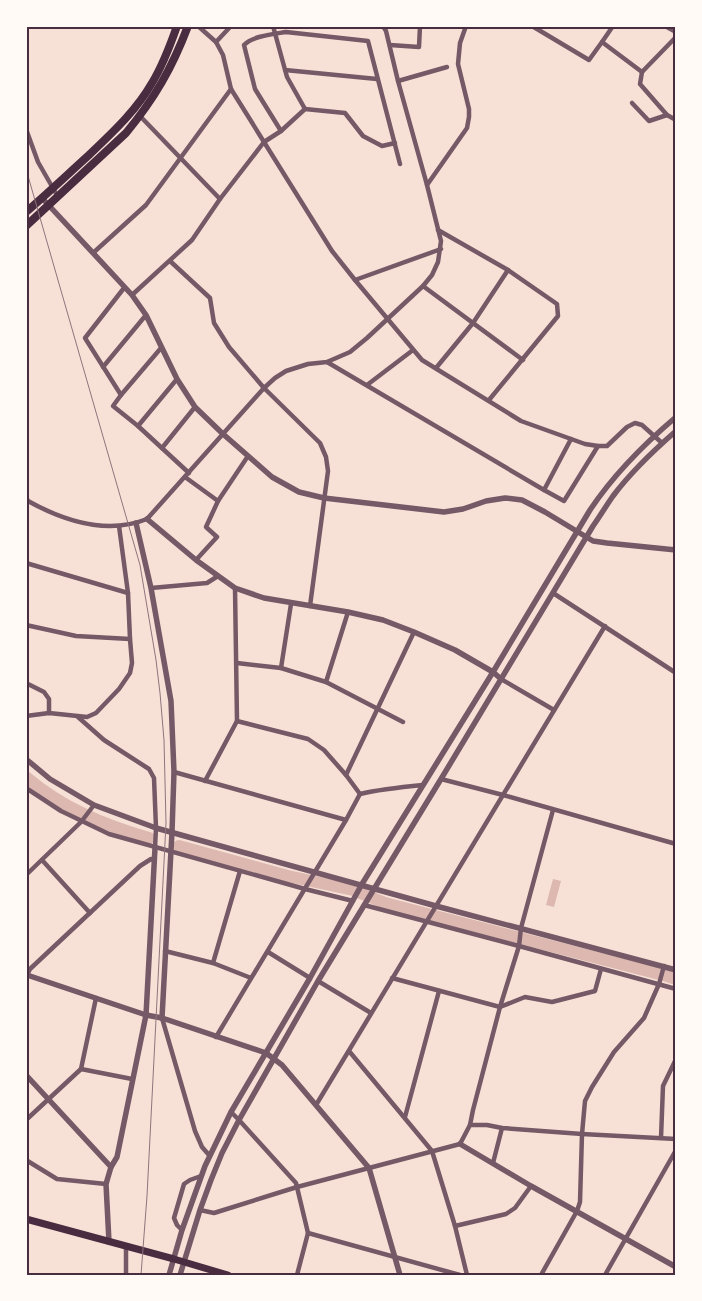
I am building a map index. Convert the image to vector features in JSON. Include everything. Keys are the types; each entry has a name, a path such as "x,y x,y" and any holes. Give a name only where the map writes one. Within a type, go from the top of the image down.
{"highway":[{"path":"26,212 121,124 152,83 164,62 177,26"},
{"path":"26,226 126,132 140,116 167,74 188,26"}],"main road":[{"path":"26,1219 228,1275"}],"street":[{"path":"198,26 216,42 223,55 231,89 332,251 422,360 521,420 585,444 607,446 627,427 635,423 642,425 662,443"},
{"path":"216,42 231,26"},
{"path":"273,26 284,70 305,109"},
{"path":"27,500 64,518 89,524 119,526 147,519 222,434 275,378 286,371 308,364 327,362 350,352 388,319 432,275 438,262 441,241 390,45 383,26"},
{"path":"390,45 419,47 420,26"},
{"path":"427,185 468,128 469,109 458,64 460,44 466,26"},
{"path":"532,26 589,60 612,26"},
{"path":"665,26 676,32"},
{"path":"281,131 255,89 244,45 248,40 286,32 368,41 400,164"},
{"path":"676,37 642,72 640,84 667,115 676,120"},
{"path":"602,42 642,72"},
{"path":"398,81 447,67"},
{"path":"284,70 377,79"},
{"path":"93,253 146,205 180,156 231,89"},
{"path":"632,103 649,121 667,115"},
{"path":"132,295 192,240 220,199 264,142 281,131 305,109 345,113 364,136 382,146 395,143"},
{"path":"140,116 220,199"},
{"path":"26,129 38,162 58,197"},
{"path":"42,198 132,295 146,315 177,380 195,407 222,434 272,477 299,492 324,498 444,512 505,498 522,500 593,540 607,544 676,550"},
{"path":"438,230 508,270 557,304 558,316 489,400"},
{"path":"355,280 440,250"},
{"path":"170,261 210,298 214,322 229,346 264,388 320,443 326,457 328,471 310,606"},
{"path":"436,368 473,323 508,270"},
{"path":"423,286 523,360"},
{"path":"121,396 85,338 124,288"},
{"path":"103,367 146,315"},
{"path":"162,348 113,406 138,426 187,475 218,501"},
{"path":"366,385 413,350"},
{"path":"327,362 564,501 598,446"},
{"path":"138,426 177,380"},
{"path":"162,448 195,407"},
{"path":"169,1275 182,1230 209,1155 231,1112 362,886 590,510 624,465 676,417"},
{"path":"180,1275 200,1210 222,1153 318,982 612,498 622,484 676,431"},
{"path":"544,490 571,439"},
{"path":"196,560 217,537 206,527 218,501 248,456"},
{"path":"147,519 196,560 235,588 264,598 291,604 348,612 383,620 455,650 554,710"},
{"path":"136,523 151,588 171,701 174,772 162,1018 195,1131 202,1146 209,1155"},
{"path":"26,716 49,713 87,717 96,713 119,689 130,672 132,663 128,592 119,526"},
{"path":"26,563 128,592"},
{"path":"151,588 206,583 218,576"},
{"path":"205,781 237,721 235,588"},
{"path":"554,592 676,674"},
{"path":"281,668 291,604"},
{"path":"326,682 348,612"},
{"path":"26,625 76,636 130,639"},
{"path":"316,1105 605,626"},
{"path":"346,774 414,632"},
{"path":"237,663 281,668 326,682 403,722"},
{"path":"26,683 44,692 49,699 49,713"},
{"path":"77,716 104,740 148,768 154,778 156,828 146,1015 117,1157 111,1167 106,1184 109,1242"},
{"path":"237,721 308,739 324,750 346,774 360,794"},
{"path":"26,759 50,779 94,805 156,828 434,908 521,930 662,972 676,970"},
{"path":"174,772 346,820"},
{"path":"441,780 503,795 676,844"},
{"path":"216,1036 268,952 360,794 398,787 424,785"},
{"path":"26,788 61,811 108,834 240,871 354,900"},
{"path":"26,875 81,822 94,805"},
{"path":"460,1144 470,1125 553,810"},
{"path":"42,860 90,912"},
{"path":"154,860 140,866 30,968 27,975 146,1015 162,1018 216,1036 266,1053 275,1058 369,1168 400,1275"},
{"path":"213,963 240,871"},
{"path":"365,904 676,989"},
{"path":"165,951 213,963 251,978"},
{"path":"268,952 310,978"},
{"path":"392,978 500,1007 526,996 552,1002 595,991 601,969"},
{"path":"541,1275 577,1211 580,1202 582,1134 586,1101 592,1087 614,1052 644,1018 659,984 662,972"},
{"path":"318,982 371,1013"},
{"path":"405,1117 439,991"},
{"path":"26,1120 81,1069 96,998"},
{"path":"349,1051 432,1151 455,1226 467,1275"},
{"path":"661,1138 663,1086 676,1059"},
{"path":"81,1069 132,1079"},
{"path":"26,1075 111,1167"},
{"path":"231,1112 296,1183 308,1233 297,1275"},
{"path":"470,1125 676,1139"},
{"path":"493,1163 502,1128"},
{"path":"200,1210 214,1213 297,1187 460,1144 676,1267"},
{"path":"605,1275 676,1150"},
{"path":"26,1160 57,1179 106,1184"},
{"path":"182,1230 174,1218 184,1184 201,1176"},
{"path":"455,1226 506,1214 515,1208 531,1186"},
{"path":"308,1233 460,1275"},
{"path":"126,1246 126,1275"}],"shaded area":[{"path":"553,879 561,881 554,907 546,905"}],"waterway":[{"path":"26,777 54,798 84,814 149,838"},
{"path":"179,846 288,876 353,890 385,903 676,979"}],"tram line":[{"path":"26,169 140,565 160,693 164,740 166,823 147,1196 141,1275"}]}
